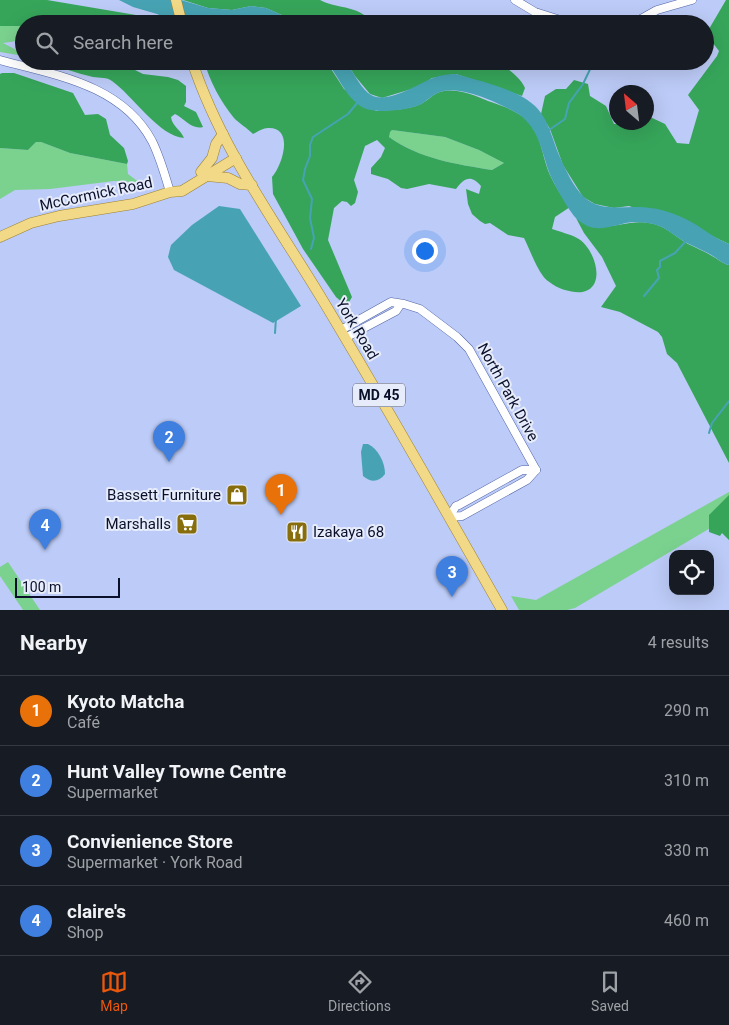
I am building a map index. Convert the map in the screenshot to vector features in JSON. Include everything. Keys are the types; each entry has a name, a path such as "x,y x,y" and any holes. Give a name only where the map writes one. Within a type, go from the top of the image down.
{"main road":[{"path":"176,0 180,15"},
{"name":"York Road","path":"195,70 205,96 234,155 343,334 502,610"},
{"path":"223,134 216,144 204,174 228,178 240,184 252,185"},
{"name":"McCormick Road","path":"0,237 41,220 133,204 170,192 179,184 204,174 234,155"}],"street":[{"path":"515,0 535,12 544,15"},
{"path":"648,15 657,10 692,0"},
{"path":"0,60 15,64"},
{"path":"35,70 97,89 124,107 134,117 152,142 170,192"},
{"name":"North Park Drive","path":"343,334 396,311 400,304 420,308 466,345 536,470"},
{"path":"449,517 456,506 522,470 536,470"},
{"path":"449,517 462,516 526,480 536,470"}],"green space":[{"path":"0,0 47,0 136,15 15,15 15,26 0,26"},
{"path":"183,0 320,0 364,15 282,15 266,8 251,6 232,10 208,8"},
{"path":"726,0 729,0 729,244 629,206 614,208 595,204 583,197 563,165 550,129 541,114 545,96 556,89 566,89 574,80 588,84 590,96 606,106 609,113 609,130 654,130 654,119 665,124 677,143 689,144 699,110 688,95 707,70 714,70 714,60 719,51 714,45 714,20"},
{"path":"0,26 15,26 15,41 3,43 15,49 15,54 0,52"},
{"path":"68,70 135,70 143,74 178,80 186,86 186,102 184,106 196,112 203,127 192,126 175,114 171,117 172,120 184,138 175,136 165,131 120,87 110,80"},
{"path":"206,70 332,70 344,89 376,111 416,106 437,93 450,91 472,95 517,113 531,124 535,131 550,175 570,207 555,217 552,229 577,238 588,248 595,263 596,279 593,285 588,290 579,292 559,288 543,276 524,238 508,235 490,223 485,224 472,214 468,204 466,189 479,194 481,186 474,180 465,180 456,189 429,184 407,189 401,188 388,179 371,174 371,168 381,157 385,148 377,140 365,146 354,180 358,192 355,203 351,206 347,202 342,201 334,208 328,240 352,297 349,302 344,304 336,297 303,249 273,194 272,177 279,165 284,148 284,140 281,134 276,129 268,128 253,134 229,112","holes":["392,130 445,137 479,150 504,163 492,170 451,163 413,151 389,137"]},
{"path":"351,70 509,70 520,80 525,88 522,96 456,74 432,78 418,87 382,98 370,94"},
{"path":"14,73 73,93 85,115 98,114 106,119 110,135 124,148 128,161 127,164 70,153 41,142 36,142 28,150 0,148 0,74"},
{"path":"392,130 445,137 479,150 504,163 492,170 438,160 413,151 389,137 389,132"},
{"path":"36,142 41,142 70,153 127,164 128,174 136,180 150,183 114,181 50,189 15,190 0,199 0,148 28,150"},
{"path":"576,218 586,224 606,227 633,222 654,224 729,265 729,463 677,363 667,354 662,337 658,332 620,312 601,307 616,286 602,257 584,233"},
{"path":"729,492 729,517 673,550 669,550 669,552 575,608 567,610 519,610 511,596 536,600"},
{"path":"729,495 729,540 722,533 720,536 709,532 709,515"},
{"path":"8,562 40,610 23,610 0,576 0,567"}],"shaded area":[{"path":"119,0 181,0 208,8 232,10 251,6 266,8 282,15 159,15 133,7"},
{"path":"333,70 351,70 368,93 375,97 392,96 433,78 453,74 514,93 525,98 541,113 567,171 576,188 584,197 591,202 607,207 654,208 686,219 729,244 729,265 653,224 634,222 593,228 582,223 569,209 554,183 534,131 523,117 507,108 480,96 451,90 437,93 423,103 411,108 377,111 364,108 347,93"},
{"path":"219,206 240,209 301,306 273,323 174,270 168,257 171,245 192,225"},
{"path":"363,444 372,446 382,461 385,474 378,480 372,481 363,476 361,452"}],"waterway":[{"path":"549,130 565,119 569,103 583,84 590,70"},
{"path":"311,249 314,238 310,218 312,199 303,180 310,156 310,145 313,137 348,114 358,102"},
{"path":"644,296 659,278 657,270 660,267 660,261 675,253 686,241"},
{"path":"275,333 276,318"},
{"path":"709,433 712,423 729,401"}],"place":[{"name":"Hunt Valley Towne Centre","path":"169,462"},
{"name":"Bassett Furniture","path":"237,495"},
{"name":"Kyoto Matcha","path":"281,515"},
{"name":"Marshalls","path":"187,524"},
{"name":"Izakaya 68","path":"297,532"},
{"name":"claire's","path":"45,550"},
{"name":"Convienience Store","path":"452,597"}]}
